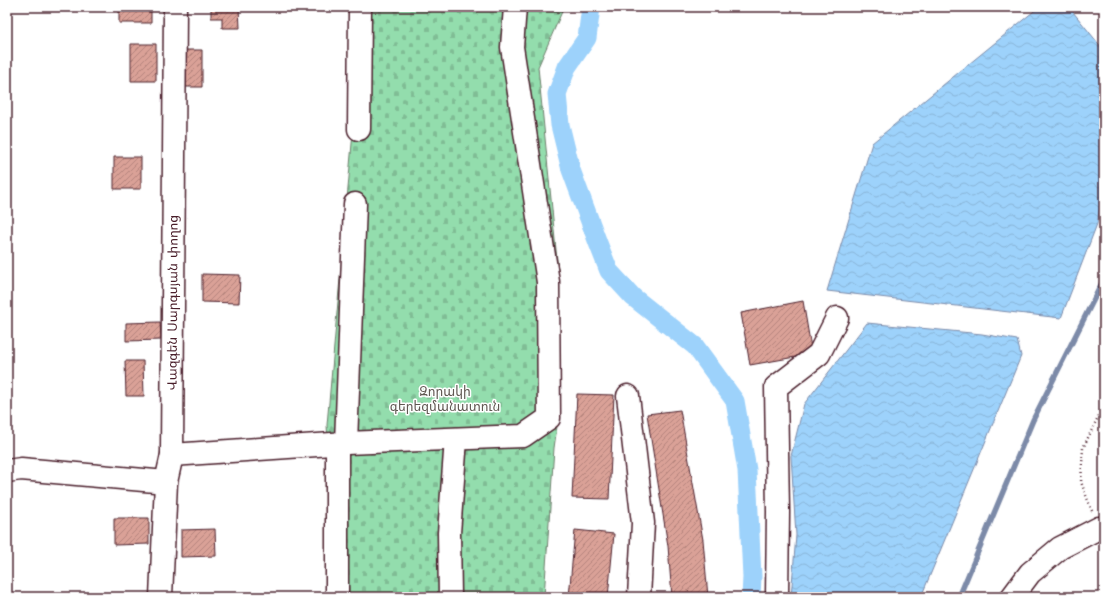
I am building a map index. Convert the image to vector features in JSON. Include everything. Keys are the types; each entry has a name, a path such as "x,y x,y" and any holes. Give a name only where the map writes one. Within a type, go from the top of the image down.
{"street":[{"name":"Վազգեն Սարգսյան փողոց","path":"161,597 166,482 172,455 175,7"},
{"path":"359,129 360,7"},
{"path":"172,455 342,443 523,436 549,418 548,282 512,47 515,7"},
{"path":"337,597 342,443 355,204"},
{"path":"777,597 778,512 776,387 819,354 837,318"},
{"path":"628,396 643,523 639,597"},
{"path":"450,597 449,533 456,439"},
{"path":"7,471 21,469 166,482"},
{"path":"1012,597 1030,573 1060,548 1102,528"}],"path":[{"path":"1102,528 1081,482 1083,448 1104,405"}],"green space":[{"name":"Զորակի գերեզմանատուն","path":"369,7 564,7 538,67 558,270 560,405 554,448 544,597 337,597 327,425 362,31"}],"water":[{"path":"1039,7 1069,7 1102,48 1104,53 1104,187 1097,224 1061,318 827,291 872,143"},
{"path":"867,323 982,334 1017,340 1021,356 921,597 791,597 796,535 791,456 804,404"}],"building":[{"path":"119,7 151,7 151,23 119,23"},
{"path":"211,7 239,7 240,28 222,28 222,18 211,18"},
{"path":"131,44 156,44 156,81 131,81"},
{"path":"177,50 202,50 202,87 177,87"},
{"path":"114,157 141,157 141,189 114,189"},
{"path":"202,274 240,275 239,303 202,302"},
{"path":"803,301 812,354 750,365 741,313"},
{"path":"160,322 161,340 126,341 126,323"},
{"path":"125,361 143,361 144,396 126,396"},
{"path":"577,394 614,395 609,499 572,498"},
{"path":"680,410 703,540 708,597 672,597 668,546 647,414"},
{"path":"114,518 149,518 149,544 114,545"},
{"path":"215,529 216,556 181,557 181,530"},
{"path":"575,530 614,534 608,597 569,597"}],"waterway":[{"path":"591,7 587,38 567,67 557,94 560,125 571,170 609,271 633,297 695,346 735,401 747,470 752,577 751,597"},
{"path":"959,597 1033,420 1104,279"}]}
